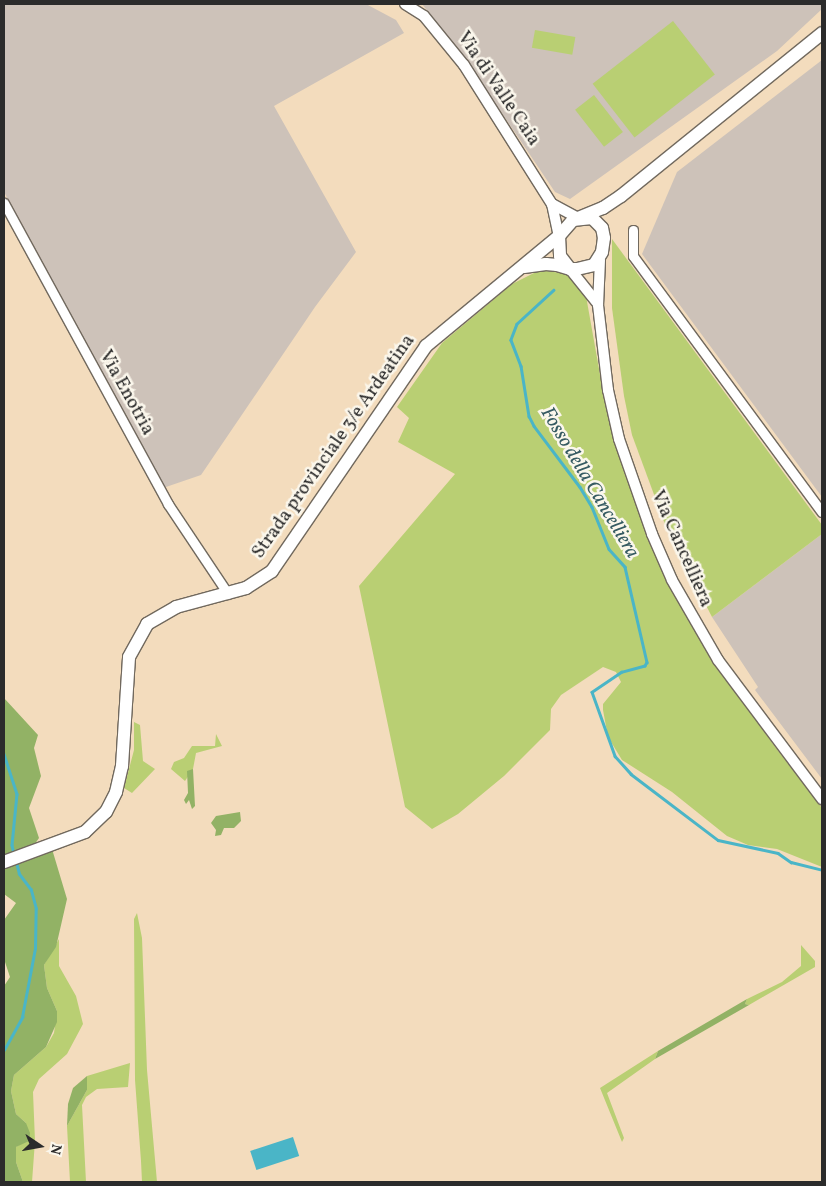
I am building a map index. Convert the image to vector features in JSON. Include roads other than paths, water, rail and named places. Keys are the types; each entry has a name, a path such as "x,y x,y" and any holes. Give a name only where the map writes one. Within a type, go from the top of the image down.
{"main road":[{"path":"570,269 560,256 560,236 567,225 578,218 603,208 621,196 822,33"},
{"path":"520,269 546,264 570,269 584,269 600,260 609,212 621,196"},
{"path":"578,218 595,220 604,232"},
{"name":"Strada provinciale 3/e Ardeatina","path":"4,862 34,852 90,828 111,803 124,750 128,662 142,630 170,609 228,594 252,585 277,566 426,346 560,236"}],"street":[{"name":"Via di Valle Caia","path":"404,4 424,16 464,65 552,204 560,236"},
{"name":"Via Enotria","path":"4,202 168,504 228,594"},
{"name":"Via di Valle Caia","path":"552,204 578,218"},
{"path":"634,230 633,256 822,512"},
{"name":"Via Cancelliera","path":"600,260 598,305 608,390 619,438 652,534 672,580 718,660 822,799"},
{"name":"Via Cancelliera","path":"570,269 586,285 598,305"}],"water":[{"path":"293,1137 299,1156 256,1170 250,1151"}],"waterway":[{"name":"Fosso della Cancelliera","path":"554,290 517,324 511,340 521,366 529,416 534,426 580,487 592,507 609,549 625,567 647,662 645,666 622,672 592,692 615,756 631,774 718,840 778,853 791,862 822,870"},
{"path":"4,754 17,794 12,845 14,854"},
{"path":"4,1050 22,1017 35,948 36,909 31,890 19,874 16,862"}]}
